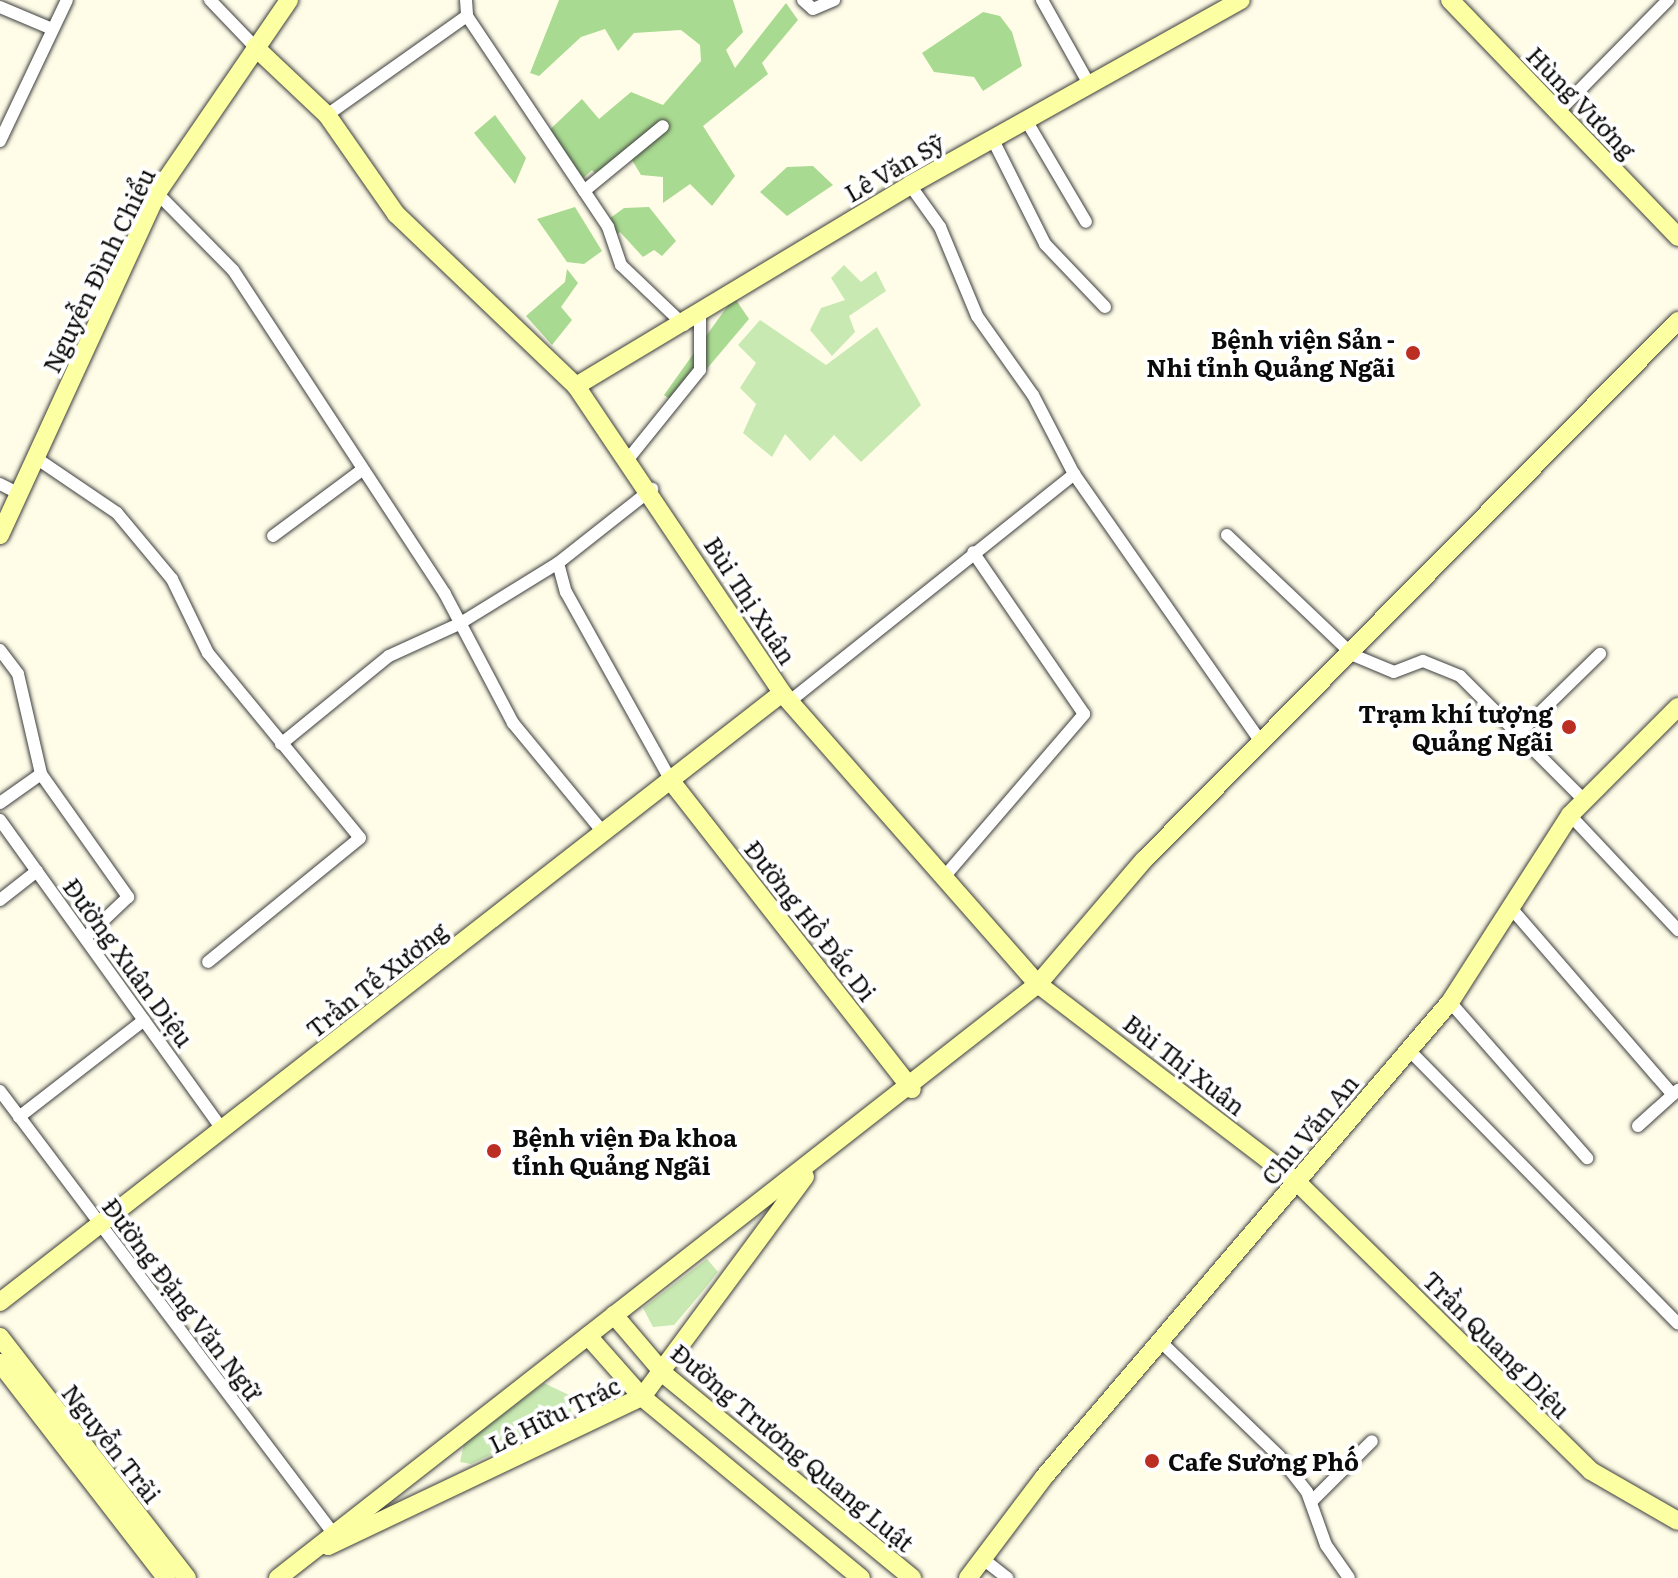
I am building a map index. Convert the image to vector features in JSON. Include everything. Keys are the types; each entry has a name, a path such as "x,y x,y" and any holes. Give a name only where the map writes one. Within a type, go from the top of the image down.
{"street":[{"path":"0,141 6,115 67,0"},
{"name":"Bùi Thị Xuân","path":"210,0 327,115 396,214 576,386 652,489 786,697 1038,984 1297,1182"},
{"name":"Nguyễn Đình Chiểu","path":"0,535 157,193 289,0"},
{"path":"466,0 467,16 584,191 628,274 693,321 700,370 629,458"},
{"path":"803,0 813,9 834,0"},
{"path":"1042,0 1089,84"},
{"name":"Lê Văn Sỹ","path":"576,386 693,321 910,185 1241,0"},
{"name":"Hùng Vương","path":"1450,0 1678,237"},
{"path":"1559,111 1668,0"},
{"path":"0,7 52,29"},
{"path":"327,115 467,16"},
{"path":"1026,120 1086,222"},
{"path":"584,191 663,126"},
{"path":"992,138 1045,244 1105,307"},
{"path":"910,185 940,227 977,316 1033,395 1074,474 1260,741"},
{"path":"157,193 233,270 459,624 513,723 602,831"},
{"name":"Lê Hữu Trác","path":"278,1578 614,1315 912,1089 1038,984 1260,741 1353,655 1678,321"},
{"path":"36,458 117,513 172,579 208,653 360,838 208,962"},
{"path":"273,536 362,470"},
{"path":"786,697 1074,474"},
{"path":"0,484 20,494"},
{"path":"281,744 398,649 459,624 558,563 652,489"},
{"path":"1227,535 1353,655 1394,672 1423,661 1445,665 1520,732 1584,800"},
{"path":"944,877 1084,714 973,552"},
{"path":"558,563 579,617 671,781"},
{"path":"0,650 18,674 41,774 128,897 85,938"},
{"path":"1520,732 1600,654"},
{"name":"Trần Tế Xương","path":"0,1302 97,1223 223,1130 602,831 786,697"},
{"name":"Chu Văn An","path":"968,1578 1160,1341 1450,1002 1570,815 1678,707"},
{"path":"0,803 41,774"},
{"name":"Đường Hồ Đắc Di","path":"671,781 912,1089"},
{"path":"1570,815 1678,930"},
{"name":"Đường Xuân Diệu","path":"0,820 223,1130"},
{"path":"0,900 37,871"},
{"path":"1511,908 1676,1092 1638,1126"},
{"path":"1450,1002 1587,1158"},
{"path":"19,1117 144,1020"},
{"path":"1408,1049 1678,1324"},
{"name":"Đường Đặng Văn Ngữ","path":"0,1091 333,1533"},
{"name":"Lê Hữu Trác","path":"308,1555 446,1494 642,1397 665,1375 816,1161"},
{"name":"Trần Quang Diệu","path":"1297,1182 1591,1471 1678,1521"},
{"name":"Đường Trương Quang Luật","path":"614,1315 665,1375 912,1578"},
{"path":"588,1336 642,1397 861,1578"},
{"name":"Nguyễn Trãi","path":"0,1337 187,1578"},
{"path":"1160,1341 1279,1456 1311,1502 1326,1545 1349,1578"},
{"name":"Nguyễn Trãi","path":"0,1363 166,1578"},
{"path":"1311,1502 1372,1441"},
{"path":"425,1465 446,1494"},
{"path":"983,1559 1007,1578"}],"green space":[{"path":"559,0 733,0 743,32 726,50 735,68 786,3 798,20 762,63 768,74 703,126 735,176 712,206 690,184 663,203 663,177 641,175 632,160 602,180 592,170 577,184 541,138 582,99 599,119 631,92 663,105 701,61 700,45 681,30 634,33 618,51 605,29 581,37 539,76 530,73"},
{"path":"983,12 1000,16 1012,32 1022,66 983,91 974,77 934,72 922,53"},
{"path":"495,115 526,158 515,184 474,133"},
{"path":"813,166 833,185 787,216 760,192 787,167"},
{"path":"575,207 602,251 584,264 567,262 537,219"},
{"path":"649,207 676,241 662,256 654,250 643,257 620,232 610,240 602,224 624,208"},
{"path":"844,265 861,282 876,271 886,291 849,316 855,332 832,356 810,330 821,308 845,300 831,278"},
{"path":"567,269 578,283 561,307 572,320 552,345 526,316 565,282"},
{"path":"734,297 749,319 677,404 664,395"},
{"path":"760,320 826,365 877,327 921,405 861,462 834,435 810,461 785,434 772,457 743,433 756,404 740,388 756,363 738,345"},
{"path":"707,1259 718,1272 674,1325 653,1327 643,1308"},
{"path":"544,1383 569,1395 572,1416 471,1464 460,1462 464,1444"}],"place":[{"name":"Bệnh viện Sản - Nhi tỉnh Quảng Ngãi","path":"1413,353"},
{"name":"Trạm khí tượng Quảng Ngãi","path":"1569,727"},
{"name":"Bệnh viện Đa khoa tỉnh Quảng Ngãi","path":"494,1151"},
{"name":"Cafe Sương Phố","path":"1152,1461"}]}
